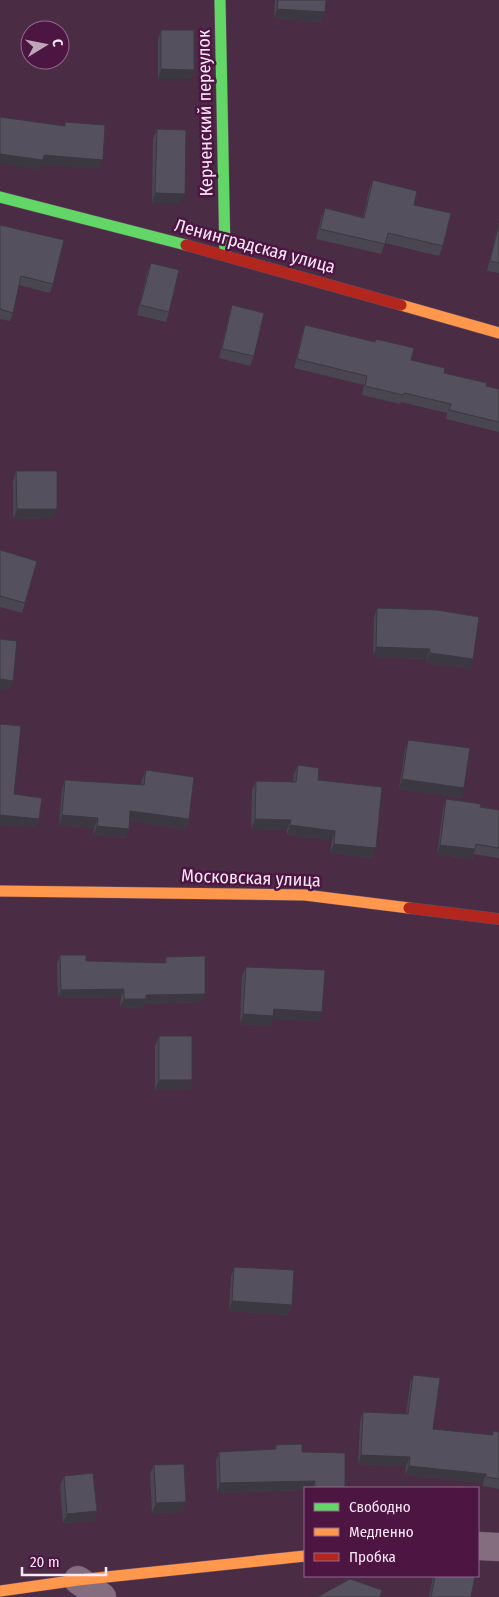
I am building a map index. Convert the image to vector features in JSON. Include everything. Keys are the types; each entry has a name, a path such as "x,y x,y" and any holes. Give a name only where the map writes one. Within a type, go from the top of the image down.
{"street":[{"name":"Керченский переулок","path":"220,0 226,255"},
{"name":"Ленинградская улица","path":"0,196 226,255 499,333"},
{"name":"Московская улица","path":"0,891 305,895 499,919"},
{"path":"479,1546 499,1547"},
{"path":"0,1591 78,1580 304,1556"},
{"path":"78,1580 102,1597"}],"building":[{"path":"278,0 326,0 325,12 277,9"},
{"path":"161,30 194,30 194,70 161,69"},
{"path":"0,117 65,126 65,122 105,125 103,160 44,155 43,160 0,154"},
{"path":"157,129 186,130 185,194 155,193"},
{"path":"373,180 417,191 414,205 451,213 443,246 388,233 385,244 320,229 325,208 364,218"},
{"path":"499,224 499,263 490,261"},
{"path":"0,225 64,240 53,284 21,276 13,313 0,309"},
{"path":"151,263 179,270 169,312 140,305"},
{"path":"232,305 264,313 254,356 222,349"},
{"path":"305,325 375,342 376,339 414,348 411,360 445,368 444,373 487,383 486,386 499,389 499,422 449,410 451,404 365,386 367,376 297,359"},
{"path":"16,471 57,471 57,509 17,509"},
{"path":"0,550 37,561 25,603 0,596"},
{"path":"377,608 437,610 479,617 473,659 430,653 430,649 376,647"},
{"path":"0,639 17,641 13,681 0,679"},
{"path":"0,724 21,726 14,794 42,798 39,819 0,815"},
{"path":"408,740 470,748 464,788 402,779"},
{"path":"298,765 319,768 318,780 382,787 376,848 334,844 335,831 290,825 291,820 255,819 256,781 296,782"},
{"path":"146,770 194,777 189,819 130,811 129,829 97,826 98,818 62,815 65,780 144,785"},
{"path":"446,799 481,804 480,807 499,810 499,848 476,844 475,849 440,845"},
{"path":"60,955 86,955 86,961 166,963 166,957 205,956 205,994 146,995 146,999 124,999 124,989 61,990"},
{"path":"246,967 325,970 322,1012 274,1009 273,1016 243,1014"},
{"path":"159,1036 192,1036 192,1080 159,1080"},
{"path":"234,1267 294,1270 292,1305 232,1301"},
{"path":"413,1375 440,1378 433,1429 493,1435 493,1431 499,1432 499,1479 486,1477 486,1474 409,1466 410,1457 361,1455 363,1412 408,1414"},
{"path":"302,1444 302,1452 345,1453 345,1487 315,1487 315,1481 220,1483 219,1452 276,1449 276,1445"},
{"path":"184,1464 186,1502 156,1503 154,1465"},
{"path":"93,1473 97,1511 67,1514 64,1476"},
{"path":"435,1577 475,1577 471,1597 431,1597"},
{"path":"350,1579 382,1590 380,1597 317,1597"}],"traffic: fast":[{"path":"220,0 225,255"},
{"path":"0,197 186,245"}],"traffic: slow":[{"path":"401,305 499,333"},
{"path":"0,891 305,895 409,908"},
{"path":"0,1591 78,1580 304,1556"}],"traffic: jam":[{"path":"186,245 401,305"},
{"path":"409,908 499,919"}]}
